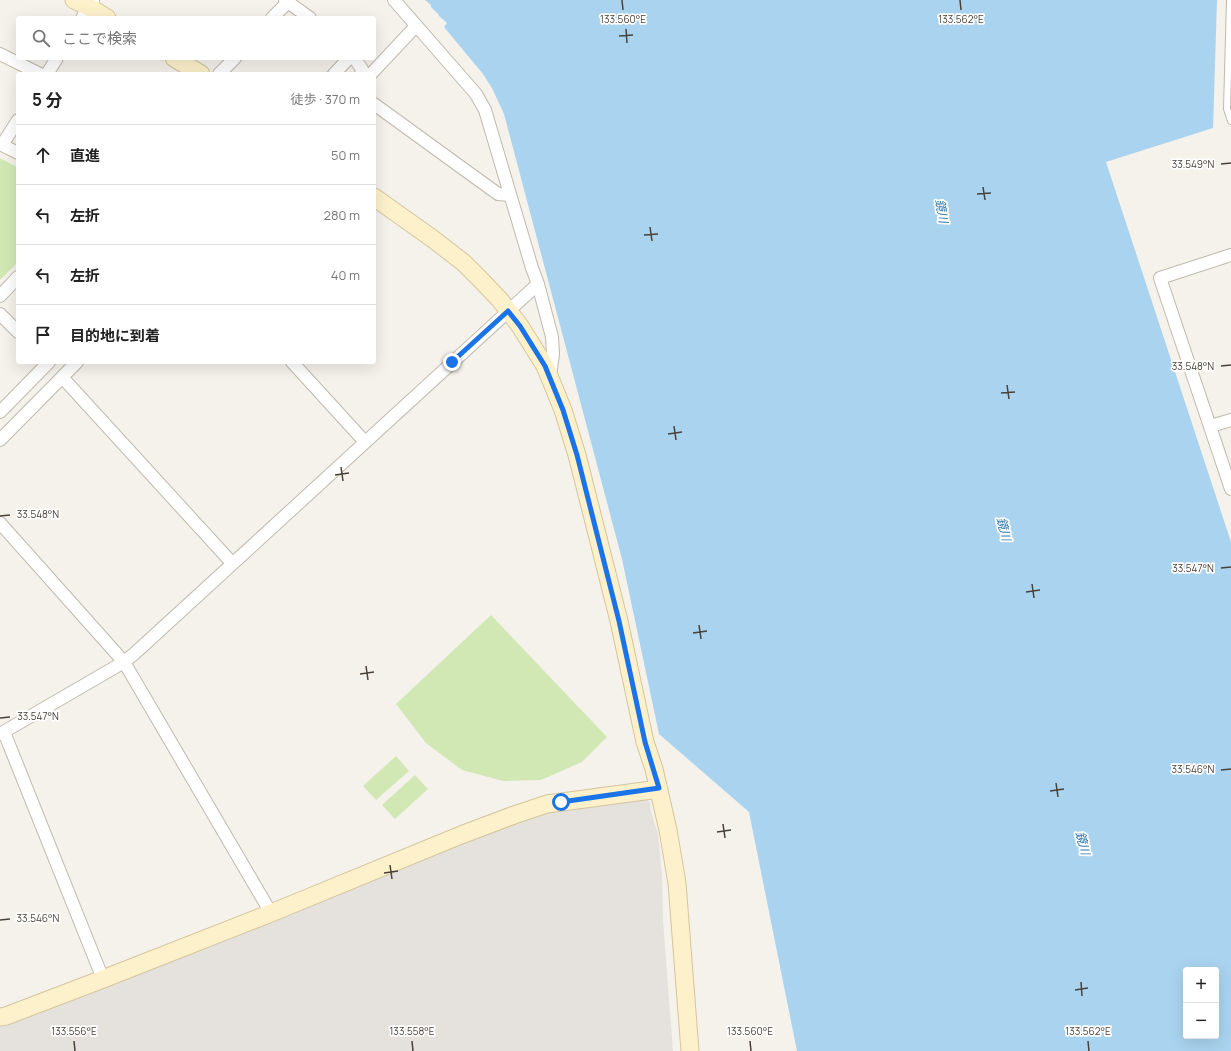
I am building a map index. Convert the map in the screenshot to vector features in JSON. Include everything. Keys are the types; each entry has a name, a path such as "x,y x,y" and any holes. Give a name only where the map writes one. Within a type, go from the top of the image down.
{"street":[{"path":"394,0 476,94 486,110 510,195 538,284 552,337 553,354 550,378"},
{"path":"274,16 286,1 307,16"},
{"path":"85,6 103,16"},
{"path":"373,72 416,26"},
{"path":"0,54 36,72"},
{"path":"48,72 56,60"},
{"path":"177,60 198,72"},
{"path":"221,72 233,60"},
{"path":"336,72 347,60"},
{"path":"355,60 362,69 361,72"},
{"path":"376,105 498,194 510,195"},
{"path":"16,123 1,144 16,152"},
{"path":"376,198 464,263 480,279 520,326 545,366 563,410 577,455 619,621 645,742 659,788 668,830 677,883 690,1051"},
{"path":"1231,255 1160,278 1231,489"},
{"path":"0,296 16,279"},
{"path":"103,979 2,733 124,662 134,654 538,284"},
{"path":"0,314 16,330"},
{"path":"0,412 46,364"},
{"path":"0,440 75,364"},
{"path":"294,364 365,442"},
{"path":"62,377 232,563"},
{"path":"1210,426 1231,420"},
{"path":"0,523 124,662 271,913"},
{"path":"0,1017 103,979 271,913 461,835 547,804 659,788"}],"lane":[{"path":"1230,0 1227,109 1231,122"}],"shaded area":[{"path":"644,797 650,802 651,812 658,834 673,1051 0,1051 0,1023 180,955 545,811"}],"green space":[{"path":"0,158 16,167 16,264 0,280"},
{"path":"491,615 607,737 582,762 541,780 503,781 462,770 426,743 396,704"},
{"path":"396,756 409,771 376,800 363,786"},
{"path":"415,775 428,789 395,819 382,805"}],"water":[{"name":"鏡川","path":"425,0 1217,0 1213,128 1106,162 1231,542 1231,1051 797,1051 749,812 659,734 622,559 504,114 492,88 483,74 444,27 447,23 431,7 431,5"}],"route":[{"path":"452,362 508,311 520,326 545,366 563,410 577,455 619,621 645,742 659,788 561,802"}]}
